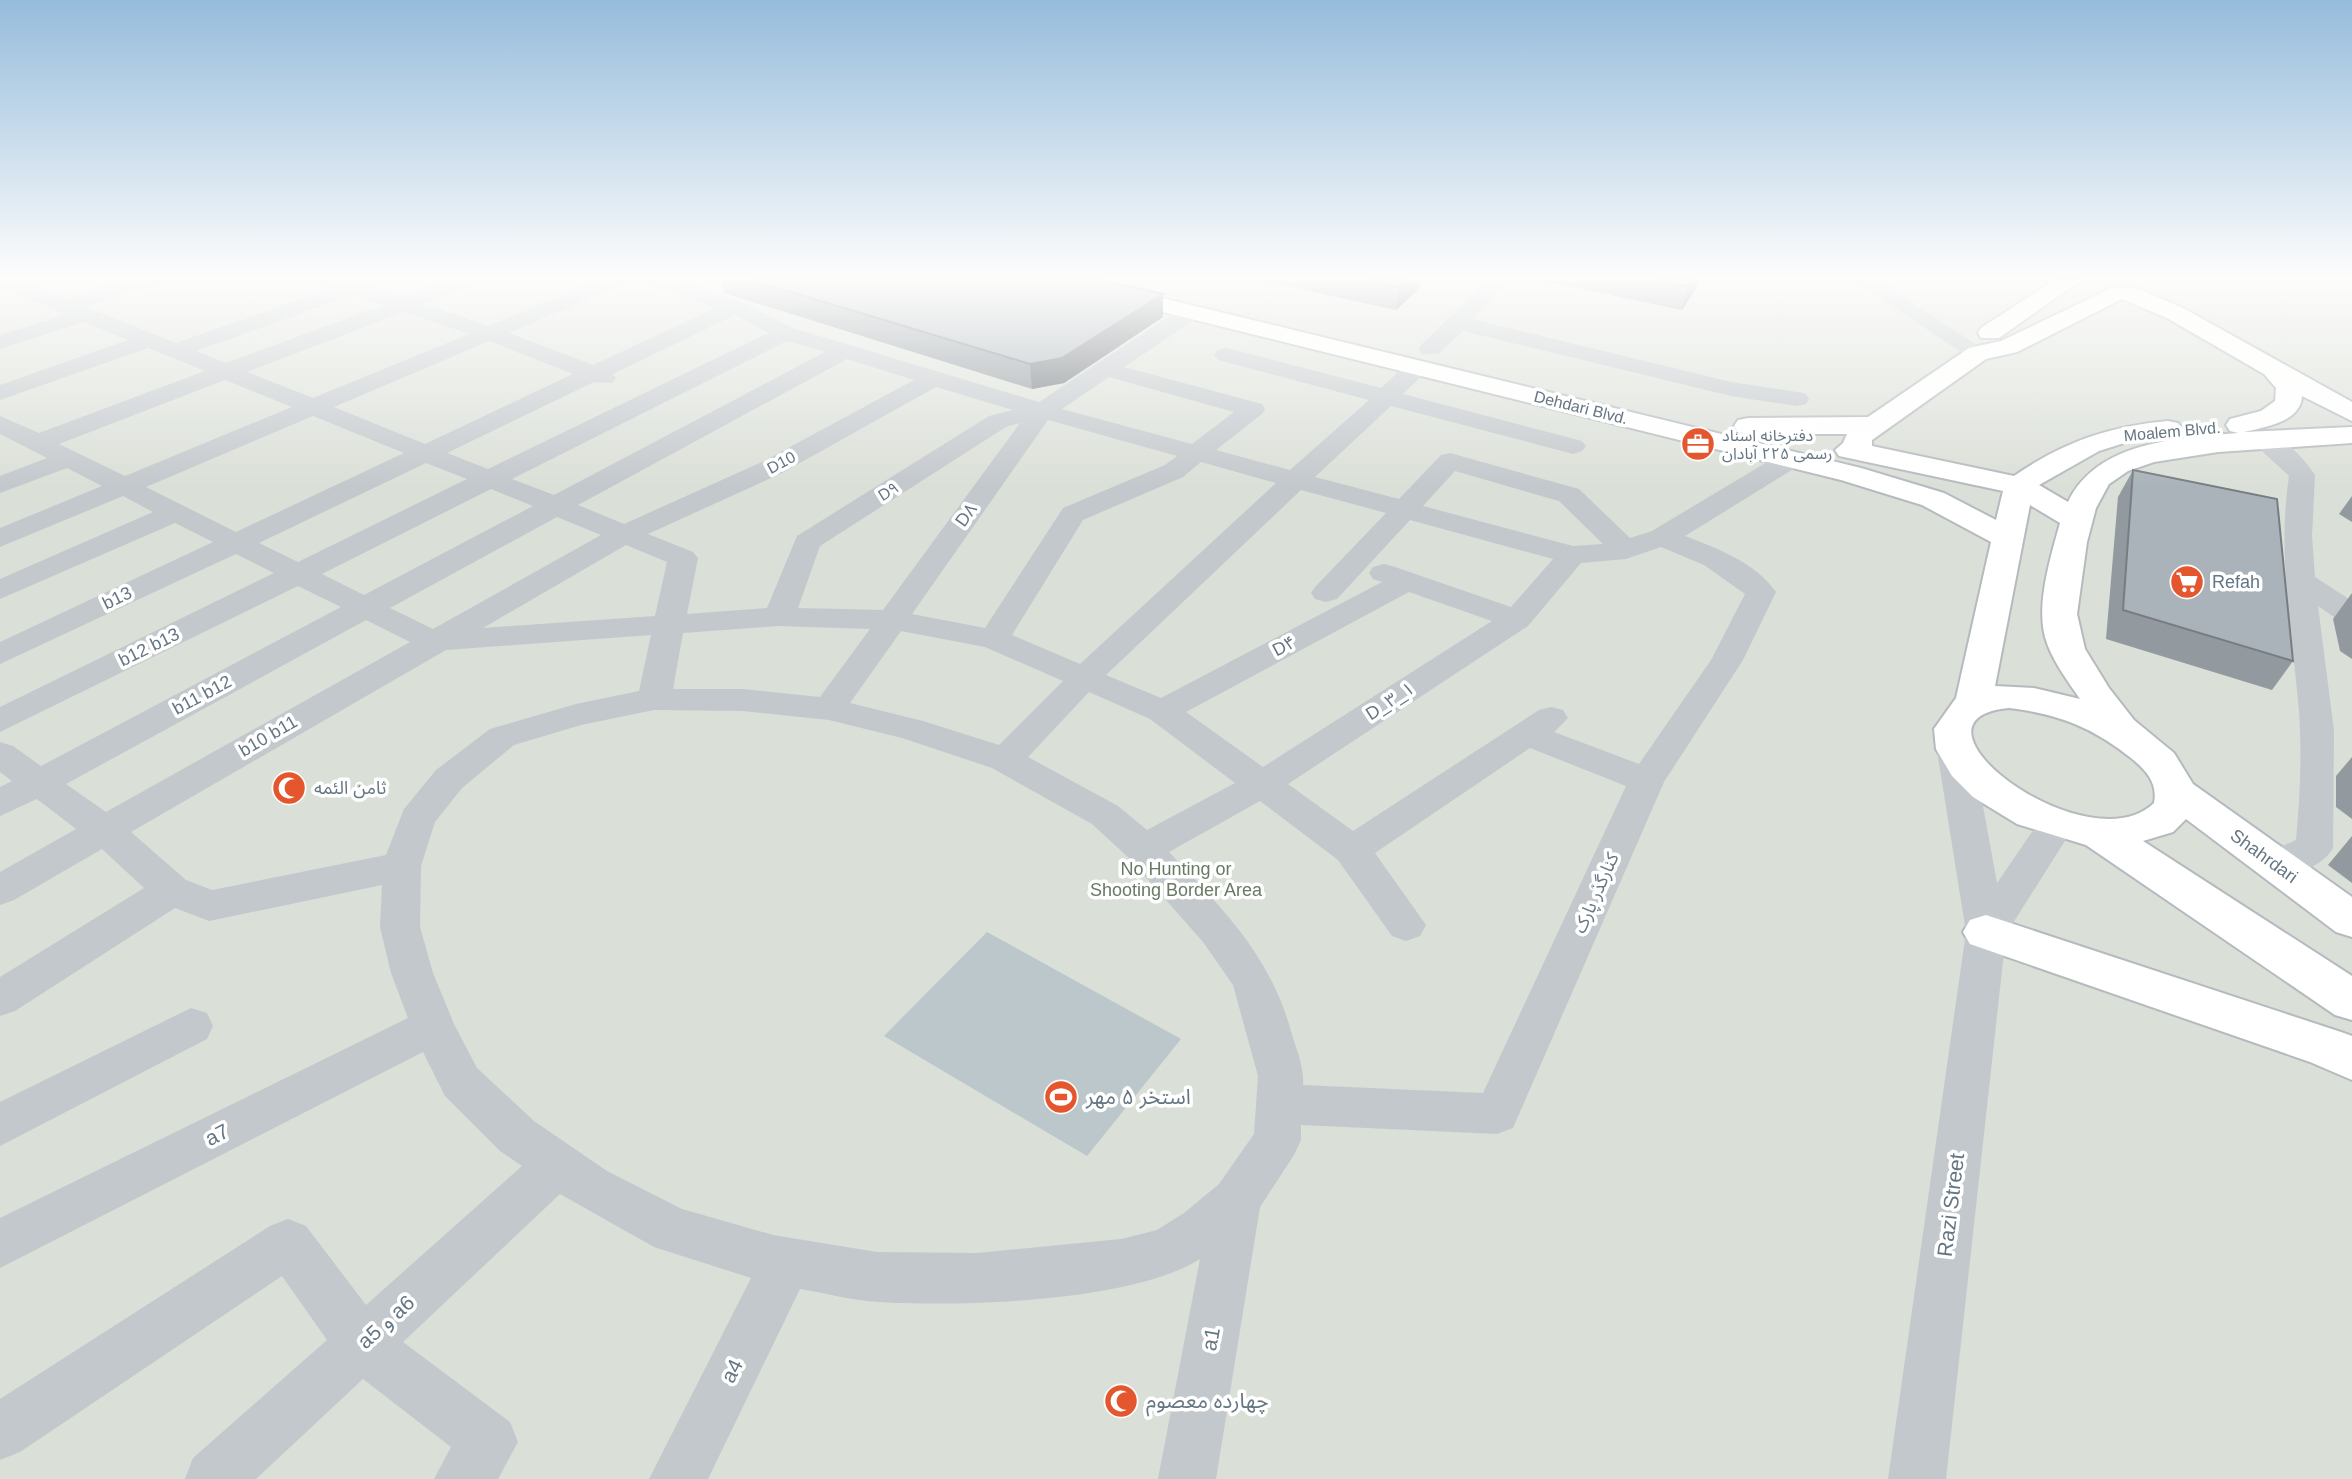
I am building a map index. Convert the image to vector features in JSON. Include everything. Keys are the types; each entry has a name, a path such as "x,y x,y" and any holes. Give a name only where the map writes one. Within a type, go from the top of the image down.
{"main road":[{"name":"Dehdari Blvd.","path":"1379,349 1424,358"},
{"name":"Dehdari Blvd.","path":"1392,349 1497,376 1748,426 1860,453 2019,486 2076,519"},
{"path":"1978,353 1979,349"},
{"path":"1860,453 1857,444 1859,436 1872,425 1978,353 1998,349"},
{"path":"2246,349 2352,401"},
{"path":"2281,367 2352,388"},
{"path":"2281,367 2352,415"},
{"path":"2252,433 2288,404 2288,387 2281,367"},
{"name":"Dehdari Blvd.","path":"1497,376 1598,412 1790,459 1933,499 2010,539"},
{"name":"Moalem Blvd.","path":"2122,730 2071,657 2057,619 2076,519 2099,477 2131,460 2175,449 2352,415"},
{"path":"1748,426 1872,425"},
{"name":"Moalem Blvd.","path":"2019,486 2051,463 2088,443 2144,431 2352,435"},
{"path":"1973,704 2010,539 2019,486"},
{"path":"2076,826 2141,829 2161,820 2173,807 2175,790 2167,770 2148,749 2122,730 2097,717 2041,700 2015,697 1973,704 1958,716 1951,732 1955,751 1969,771 1992,791 2023,809 2076,826 2311,971 2352,1001"},
{"name":"Shahrdari","path":"2175,790 2352,920"},
{"path":"1986,932 2327,1047 2352,1059"}],"street":[{"path":"0,393 123,349"},
{"path":"170,349 683,558 654,699"},
{"path":"175,351 181,349"},
{"path":"14,435 225,371 283,349"},
{"path":"0,538 450,349"},
{"path":"530,349 695,413"},
{"name":"b13","path":"0,654 644,349"},
{"name":"b12 b13","path":"0,721 752,349"},
{"path":"838,349 1042,411 1572,555 1626,550 1662,537 1790,459"},
{"path":"1042,411 1135,349"},
{"path":"1005,760 1086,677 1388,397 1433,349"},
{"path":"1566,349 1731,389 1797,399"},
{"path":"1972,349 1978,353"},
{"name":"b11 b12","path":"0,803 555,506 695,413 845,351"},
{"path":"1226,355 1573,446"},
{"path":"994,639 1073,514 1174,471 1253,409 1105,369"},
{"name":"D10","path":"432,642 624,534 773,467 934,378"},
{"name":"D۹","path":"779,617 807,542 998,422 1042,411"},
{"name":"D۸","path":"829,709 1042,411"},
{"path":"1544,486 1598,412"},
{"path":"2252,433 2288,458 2302,475 2296,514 2298,580 2316,715 2314,848 2276,865"},
{"path":"14,435 69,458 432,642 779,617 892,620 994,639 1161,710 1352,850 1406,925"},
{"path":"0,485 69,458"},
{"path":"1326,593 1450,461 1569,495 1626,550"},
{"path":"0,590 175,512"},
{"name":"کنارگذر پارک","path":"1281,1104 1497,1115 1647,780 1727,660 1761,592 1738,570 1706,553 1662,537"},
{"name":"D_۳_۱","path":"1144,849 1262,784 1517,619 1572,555"},
{"path":"1354,563 1517,619"},
{"path":"2298,580 2352,615"},
{"name":"D۴","path":"1161,710 1407,581"},
{"name":"b10 b11","path":"0,890 432,642"},
{"path":"654,699 743,700 829,709 911,729 1005,760 1105,815 1144,849 1217,931 1252,979 1281,1076 1277,1140 1236,1200 1202,1230 1168,1251 1121,1264 977,1278 877,1277 786,1262 672,1230 590,1187 517,1136 461,1082 433,1026 412,973 400,927 402,866 417,818 449,779 502,737 576,715 654,699"},
{"path":"1352,850 1538,726 1647,780"},
{"name":"Razi Street","path":"1917,1479 1986,932 1955,751"},
{"path":"0,754 104,830 172,890 209,906 402,866"},
{"name":"Razi Street","path":"1986,932 2076,826"},
{"path":"0,999 172,890"},
{"path":"0,1125 191,1026"},
{"name":"a7","path":"0,1244 433,1026"},
{"name":"a5 و a6","path":"214,1479 558,1165"},
{"name":"a1","path":"1187,1479 1236,1200"},
{"path":"0,1432 288,1243 362,1344 490,1442 463,1479"},
{"name":"a4","path":"678,1479 786,1262"}],"green space":[{"name":"No Hunting or Shooting Border Area","path":"0,349 2352,349 2352,1479 0,1479"}],"shaded area":[{"name":"استخر ۵ مهر","path":"987,932 1181,1039 1087,1156 884,1036"}],"building":[{"path":"980,349 1076,349 1062,358 1030,364"},
{"name":"Refah","path":"2133,470 2277,499 2293,661 2123,610"}],"place":[{"name":"دفترخانه اسناد رسمی ۲۲۵ آبادان","path":"1698,444"},
{"name":"Refah","path":"2187,582"},
{"name":"ثامن الئمه","path":"289,788"},
{"name":"استخر ۵ مهر","path":"1061,1097"},
{"name":"چهارده معصوم","path":"1121,1401"}]}
